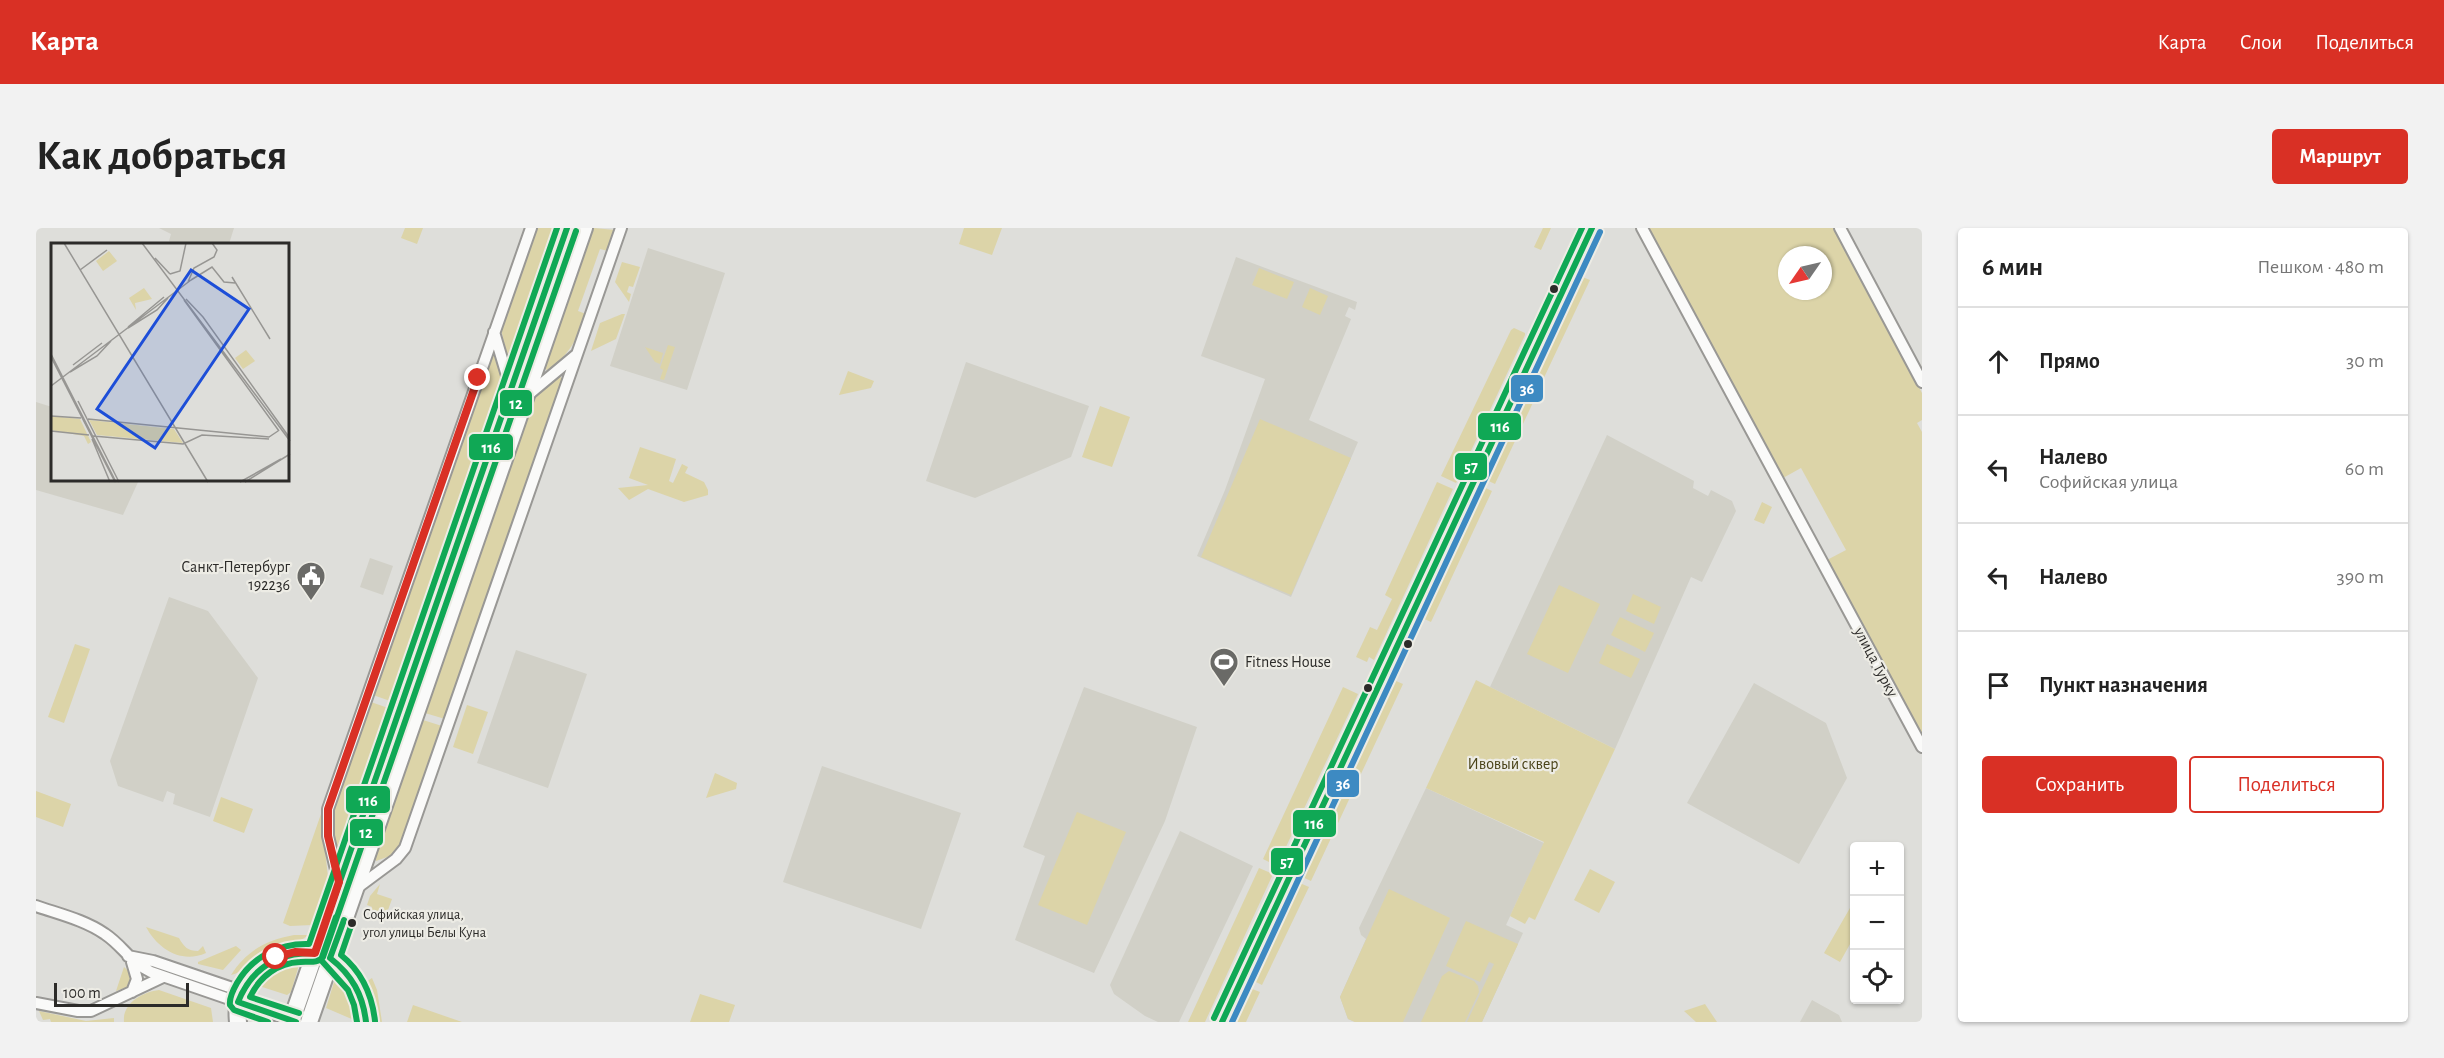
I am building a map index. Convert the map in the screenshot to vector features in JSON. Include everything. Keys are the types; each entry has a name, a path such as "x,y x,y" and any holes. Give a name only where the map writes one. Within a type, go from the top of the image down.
{"main road":[{"path":"293,1021 322,955 347,886 518,393 567,228"},
{"path":"518,393 584,228"},
{"path":"238,1022 239,996 252,974 268,962 286,954 322,955 345,970 357,986 364,1003 366,1022"},
{"path":"309,1022 322,955"}],"street":[{"path":"531,228 328,809 328,836 347,886 396,859 405,848 621,228"},
{"path":"1212,1022 1581,228"},
{"path":"1222,1022 1592,228"},
{"name":"улица Турку","path":"1642,228 1922,747"},
{"path":"1840,228 1922,382"},
{"path":"494,332 518,393 577,355"},
{"path":"36,906 93,926 108,936 130,959 163,977 239,996"},
{"path":"130,959 137,979 132,992"},
{"path":"130,959 153,961 293,1021"},
{"path":"36,1003 78,1011 91,1011 163,977"}],"shaded area":[{"path":"159,228 234,228 229,243 171,243 169,241 171,234"},
{"path":"648,248 725,273 687,390 610,366"},
{"path":"1236,257 1357,302 1355,310 1349,307 1345,316 1351,319 1309,420 1358,442 1291,597 1197,556 1225,490 1265,379 1201,356"},
{"path":"966,362 1089,406 1071,457 975,498 926,481"},
{"path":"36,402 51,407 51,482 138,482 123,515 36,490"},
{"path":"1607,435 1694,481 1693,488 1708,496 1711,490 1732,501 1736,511 1702,582 1691,577 1615,749 1490,687"},
{"path":"370,558 393,566 383,595 360,587"},
{"path":"169,597 208,611 258,678 210,817 173,804 175,794 167,791 163,802 118,786 110,761"},
{"path":"516,650 587,674 548,788 477,763"},
{"path":"1754,683 1826,723 1847,778 1799,864 1687,803"},
{"path":"1084,687 1197,727 1165,821 1094,973 1015,940 1045,856 1023,847"},
{"path":"822,766 961,813 921,929 783,882"},
{"path":"1426,788 1544,843 1506,925 1523,933 1482,1022 1355,1022 1348,1019 1340,997 1366,939 1361,935 1359,928"},
{"path":"1180,831 1253,866 1179,1022 1158,1022 1145,1016 1114,994 1110,985"},
{"path":"1812,1000 1839,1015 1842,1022 1800,1022"}],"green space":[{"path":"405,228 423,228 417,244 401,238"},
{"path":"536,228 559,228 509,365 501,329"},
{"path":"594,228 615,230 608,251 600,249 578,311 586,314 576,339 562,358 547,370 544,368"},
{"path":"964,228 1002,228 992,255 959,244"},
{"path":"1543,228 1551,228 1541,250 1534,247"},
{"path":"1648,228 1833,228 1922,393 1922,420 1917,423 1922,432 1922,737 1827,560 1846,550 1801,468 1783,478"},
{"path":"622,262 640,267 633,287 629,286 627,292 631,294 629,302 615,282"},
{"path":"1259,268 1294,282 1287,299 1252,285"},
{"path":"1575,274 1590,280 1541,384 1527,376"},
{"path":"1310,288 1328,296 1320,315 1302,307"},
{"path":"625,314 616,339 591,351 600,323"},
{"path":"1514,328 1525,335 1456,483 1441,476 1511,330"},
{"path":"668,345 675,347 664,380 660,379 663,370 660,368"},
{"path":"645,347 663,353 660,364 655,362"},
{"path":"495,353 502,381 501,390 393,702 373,695 492,354"},
{"path":"848,371 874,381 871,388 839,395"},
{"path":"559,376 563,379 445,719 425,713 533,399"},
{"path":"1524,383 1537,394 1495,484 1480,477"},
{"path":"1100,406 1130,417 1112,467 1082,457"},
{"path":"1260,419 1351,458 1291,595 1201,557"},
{"path":"640,447 676,459 669,481 673,483 682,464 688,467 685,473 704,482 708,495 684,502 648,489 629,500 618,488 648,485 629,478"},
{"path":"1437,482 1453,489 1374,660 1369,657 1367,662 1356,657 1370,627 1377,630 1392,599 1385,595"},
{"path":"1477,484 1492,491 1431,622 1416,615"},
{"path":"1762,502 1772,507 1764,524 1754,520"},
{"path":"1559,585 1600,604 1568,673 1527,654"},
{"path":"1633,594 1661,607 1654,624 1626,611"},
{"path":"1620,617 1654,633 1645,652 1611,635"},
{"path":"75,644 90,649 64,723 48,717"},
{"path":"1607,644 1640,659 1631,678 1599,663"},
{"path":"1387,677 1403,684 1311,881 1296,874"},
{"name":"Ивовый сквер","path":"1476,680 1615,749 1535,920 1529,917 1525,924 1510,916 1544,842 1426,788"},
{"path":"1343,687 1358,694 1277,866 1263,859"},
{"path":"371,702 391,709 342,848 337,849 331,827 333,810"},
{"path":"467,705 488,712 473,754 453,747"},
{"path":"423,720 442,726 402,842 390,856 376,861 375,857"},
{"path":"715,773 737,783 736,789 706,798"},
{"path":"36,791 71,804 63,827 36,817"},
{"path":"221,797 253,809 244,833 213,821"},
{"path":"1077,812 1126,832 1087,925 1038,905"},
{"path":"321,814 328,877 312,925 290,926 283,923"},
{"path":"1259,868 1273,874 1205,1022 1188,1022"},
{"path":"1590,869 1615,882 1599,913 1574,900"},
{"path":"1293,880 1309,887 1262,985 1250,979"},
{"path":"380,884 377,894 392,899 384,921 369,916 372,907 367,905 370,896"},
{"path":"1389,889 1450,918 1403,1022 1355,1022 1348,1019 1340,997"},
{"path":"1850,908 1850,944 1840,962 1824,953"},
{"path":"1466,921 1518,944 1482,1022 1467,1022 1494,964 1489,962 1480,982 1446,966"},
{"path":"146,927 179,938 185,946 192,950 198,951 203,946 206,953 188,957 171,952 157,942"},
{"path":"294,935 308,935 299,941 267,951 241,971 231,975 250,953 274,940"},
{"path":"236,946 241,950 223,970 198,964 198,962"},
{"path":"297,963 299,965 291,992 287,995 259,986 265,976"},
{"path":"124,967 133,975 130,986 116,991"},
{"path":"1449,971 1474,981 1478,986 1479,992 1465,1022 1421,1022 1442,976"},
{"path":"372,978 377,990 382,1022 376,1021 372,995 366,982"},
{"path":"335,979 341,981 353,1000 356,1010 354,1020 326,1008"},
{"path":"1247,987 1260,992 1246,1022 1227,1022"},
{"path":"159,990 211,1008 213,1022 124,1022 126,1009 130,1004 146,993"},
{"path":"700,994 735,1005 729,1022 690,1022"},
{"path":"1705,1004 1717,1022 1696,1022 1684,1011"},
{"path":"413,1005 462,1022 407,1022"},
{"path":"39,1011 86,1021 114,1018 114,1022 51,1022 50,1019 43,1020"}],"transit line":[{"path":"268,1022 234,1010 230,1005 232,994 243,974 267,953 287,946 309,944 557,228"},
{"name":"116","path":"296,1022 238,1002 251,979 268,964 289,955 315,953 567,228"},
{"name":"57","path":"1214,1018 1582,228"},
{"name":"116","path":"1222,1022 1592,228"},
{"name":"12","path":"299,1013 250,997 264,977 277,968 292,963 315,961 323,957 576,231"},
{"name":"36","path":"1232,1022 1600,232"},
{"name":"12","path":"336,917 321,960 348,990 357,1022"},
{"name":"116","path":"344,920 330,958 355,986 366,1022"},
{"path":"352,923 341,955 355,969 365,984 375,1021"}],"place":[{"name":"Санкт-Петербург 192236","path":"311,602"},
{"name":"Fitness House","path":"1224,688"},
{"name":"Софийская улица, угол улицы Белы Куна","path":"352,923"}],"route":[{"path":"276,957 295,952 315,953 339,882 328,836 326,817 328,809 478,378"}]}
